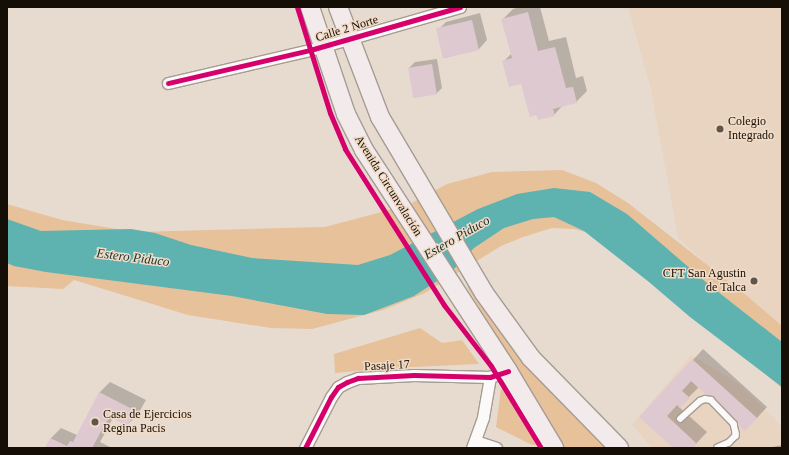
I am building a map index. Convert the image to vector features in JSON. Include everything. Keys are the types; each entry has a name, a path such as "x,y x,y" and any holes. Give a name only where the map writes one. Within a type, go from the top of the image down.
{"main road":[{"name":"Avenida Circunvalación","path":"310,7 346,114 364,150 508,371 554,448"},
{"path":"338,7 380,117 391,138 484,292 531,358 620,448"}],"street":[{"name":"Calle 2 Norte","path":"168,83 323,46 460,7"},
{"name":"Pasaje 17","path":"305,448 338,387 347,382 358,378 414,374 490,378 508,371"},
{"path":"490,378 483,417 474,444 496,448"}],"lane":[{"path":"680,419 700,401 705,399 711,400 734,424 736,433 736,436 729,443 718,448"}],"shaded area":[{"name":"Colegio Integrado","path":"628,7 782,7 782,329 774,325 678,238 651,90"},
{"path":"562,170 596,183 628,203 747,296 782,326 782,388 597,235 574,229 552,228 523,237 501,246 425,293 383,310 312,329 271,328 188,315 74,280 63,289 7,286 7,204 62,220 135,232 325,227 408,205 447,184 492,172"},
{"path":"470,284 505,338 526,365 601,442 604,448 562,448 467,287"},
{"path":"420,328 442,343 462,340 479,364 390,368 335,373 334,354"},
{"path":"691,355 739,384 770,414 782,427 782,448 652,448 632,425"},
{"path":"501,389 509,393 540,445 532,445 496,427"}],"water":[{"name":"Estero Piduco","path":"554,188 590,192 627,214 708,284 782,342 782,387 690,317 649,282 584,231 554,217 533,219 504,228 474,248 451,272 414,296 364,315 327,314 232,296 46,272 14,266 7,263 7,219 41,231 131,229 155,233 191,245 252,258 358,265 390,255 478,209 517,194"}],"building":[{"path":"528,12 538,51 555,47 566,88 573,87 577,103 553,109 555,116 538,120 536,115 530,117 521,84 509,87 502,61 512,58 501,19"},
{"path":"472,20 479,50 443,59 436,28"},
{"path":"432,64 437,95 413,98 408,68"},
{"path":"692,359 757,418 745,431 691,381 682,391 690,398 680,408 677,405 667,416 697,444 693,448 673,448 639,417"},
{"name":"Casa de Ejercicios Regina Pacis","path":"99,392 136,411 127,426 109,417 92,448 45,448 50,438 67,446 70,441 73,442"}],"cycle path":[{"path":"297,7 330,113 345,149 444,305 491,366 541,448"},
{"path":"168,83 310,50 460,7"},
{"path":"305,448 331,397 338,387 347,382 358,378 414,375 490,377 508,371"}],"place":[{"name":"Colegio Integrado","path":"720,129"},
{"name":"CFT San Agustin de Talca","path":"754,281"},
{"name":"Casa de Ejercicios Regina Pacis","path":"95,422"}]}
